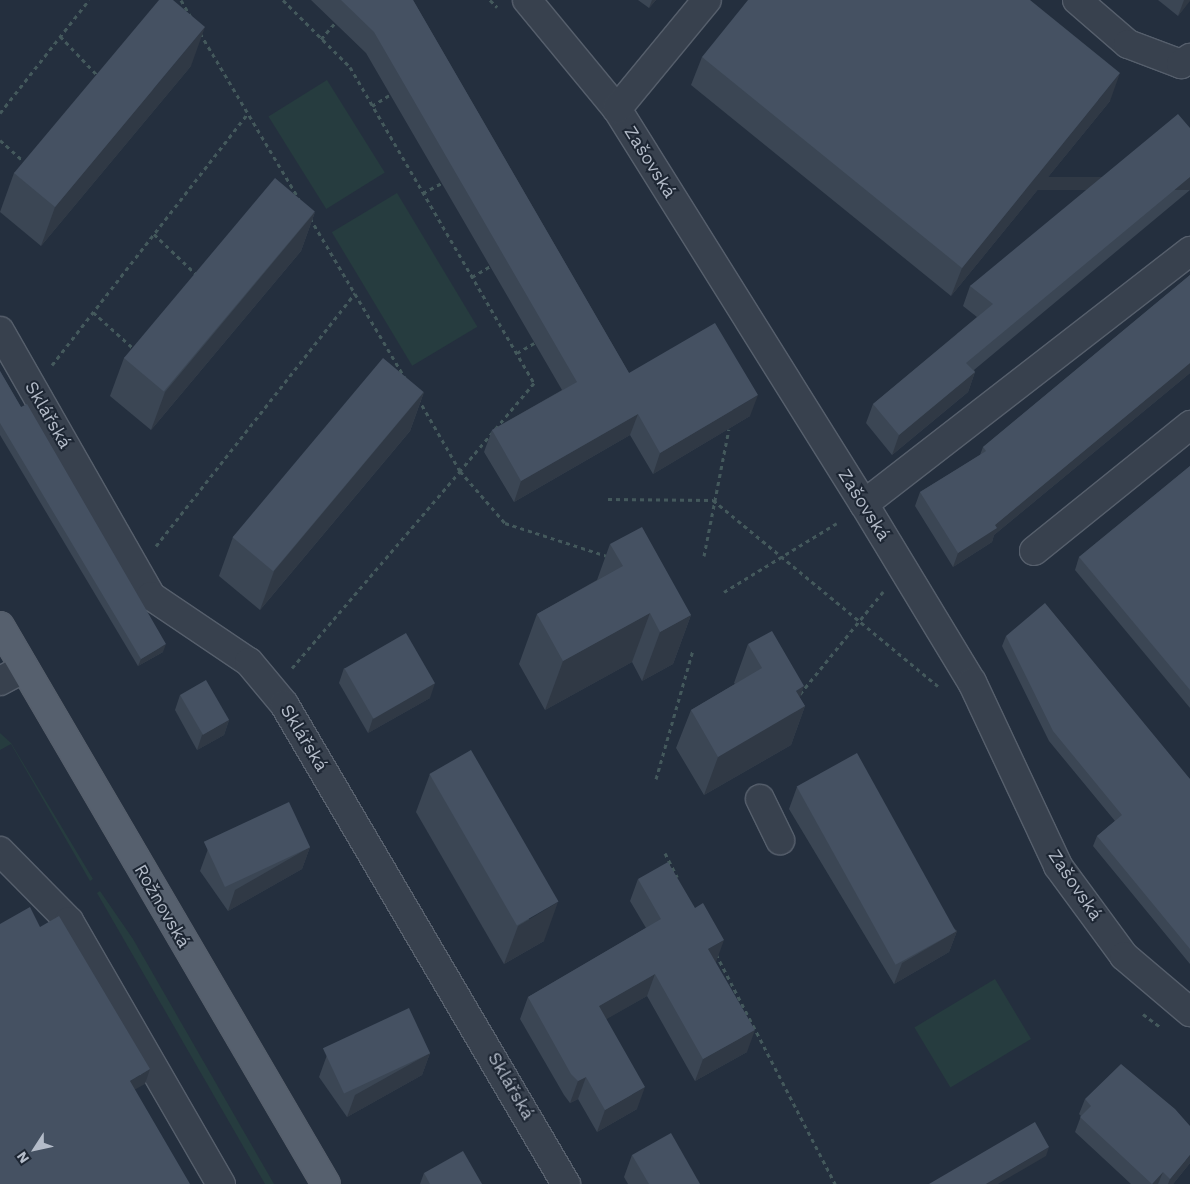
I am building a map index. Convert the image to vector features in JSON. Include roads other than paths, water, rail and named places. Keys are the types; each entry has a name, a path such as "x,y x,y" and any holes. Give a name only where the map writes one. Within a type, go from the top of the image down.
{"main road":[{"name":"Rožnovská","path":"1,629 326,1184"}],"street":[{"name":"Zašovská","path":"527,0 617,109 864,504 972,682 1058,866 1124,956 1190,1012"},
{"path":"617,109 707,0"},
{"path":"1077,0 1128,44 1181,64 1190,58"},
{"path":"864,504 1190,251"},
{"name":"Sklářská","path":"0,331 151,596 249,662 272,690 566,1184"},
{"path":"1034,551 1190,425"},
{"path":"0,681 24,668"},
{"path":"760,799 780,840"},
{"path":"0,851 69,921 221,1184"}]}
